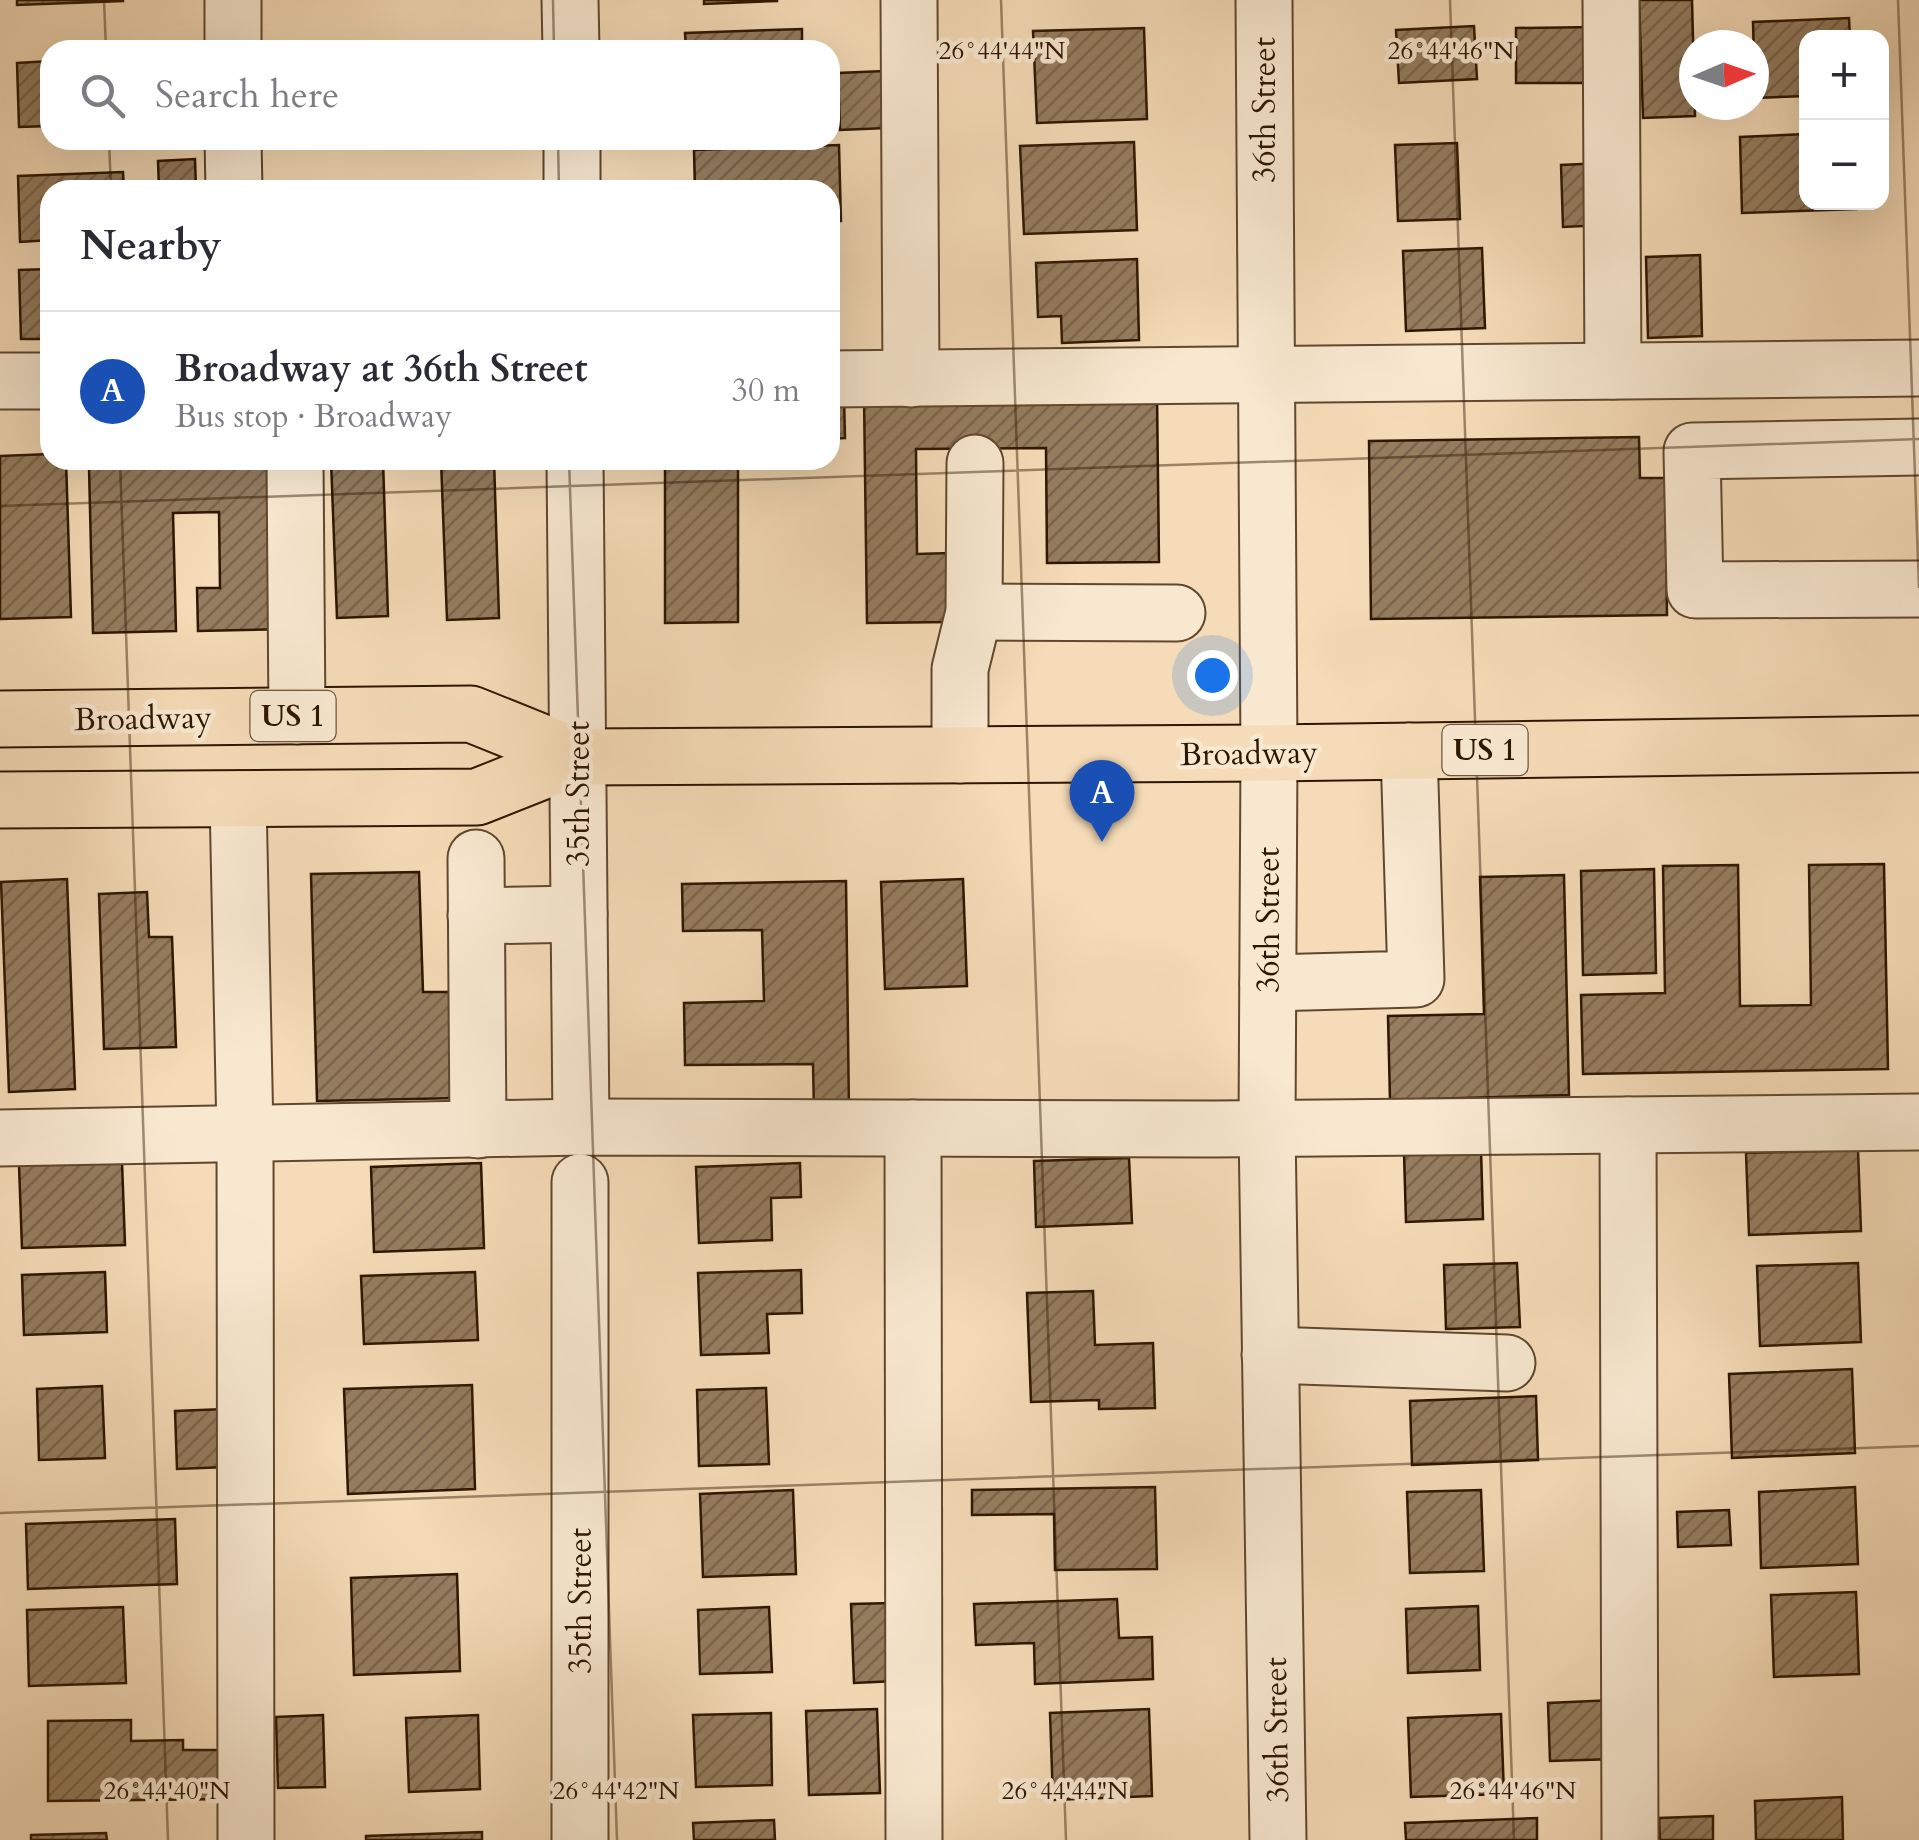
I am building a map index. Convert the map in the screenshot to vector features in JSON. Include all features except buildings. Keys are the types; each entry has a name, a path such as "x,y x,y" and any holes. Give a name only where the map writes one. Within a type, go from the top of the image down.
{"main road":[{"name":"Broadway","path":"0,720 471,714 578,757"},
{"name":"Broadway","path":"0,800 477,797 578,757 1919,744"}],"street":[{"path":"232,0 233,40"},
{"path":"570,0 570,40"},
{"path":"909,0 911,378"},
{"name":"36th Street","path":"1264,0 1267,1128 1278,1840"},
{"path":"1612,0 1613,372"},
{"path":"234,150 234,180"},
{"path":"572,150 572,180"},
{"path":"840,379 1919,368"},
{"path":"1674,371 1692,451 1695,590 1919,589"},
{"path":"0,381 40,381"},
{"path":"1692,451 1919,447"},
{"path":"960,754 960,669 974,612 975,463"},
{"path":"295,470 298,716"},
{"name":"35th Street","path":"575,470 581,1128"},
{"path":"974,612 1177,613"},
{"path":"1268,983 1416,979 1409,751"},
{"path":"238,799 245,1133 246,1840"},
{"path":"476,858 478,1130"},
{"path":"476,916 579,914"},
{"path":"0,1138 581,1128 1267,1128 1919,1122"},
{"path":"1628,1125 1630,1840"},
{"path":"913,1128 914,1840"},
{"name":"35th Street","path":"580,1182 580,1840"},
{"path":"1270,1355 1507,1362"}],"place":[{"name":"Broadway at 36th Street","path":"1102,842"}]}
